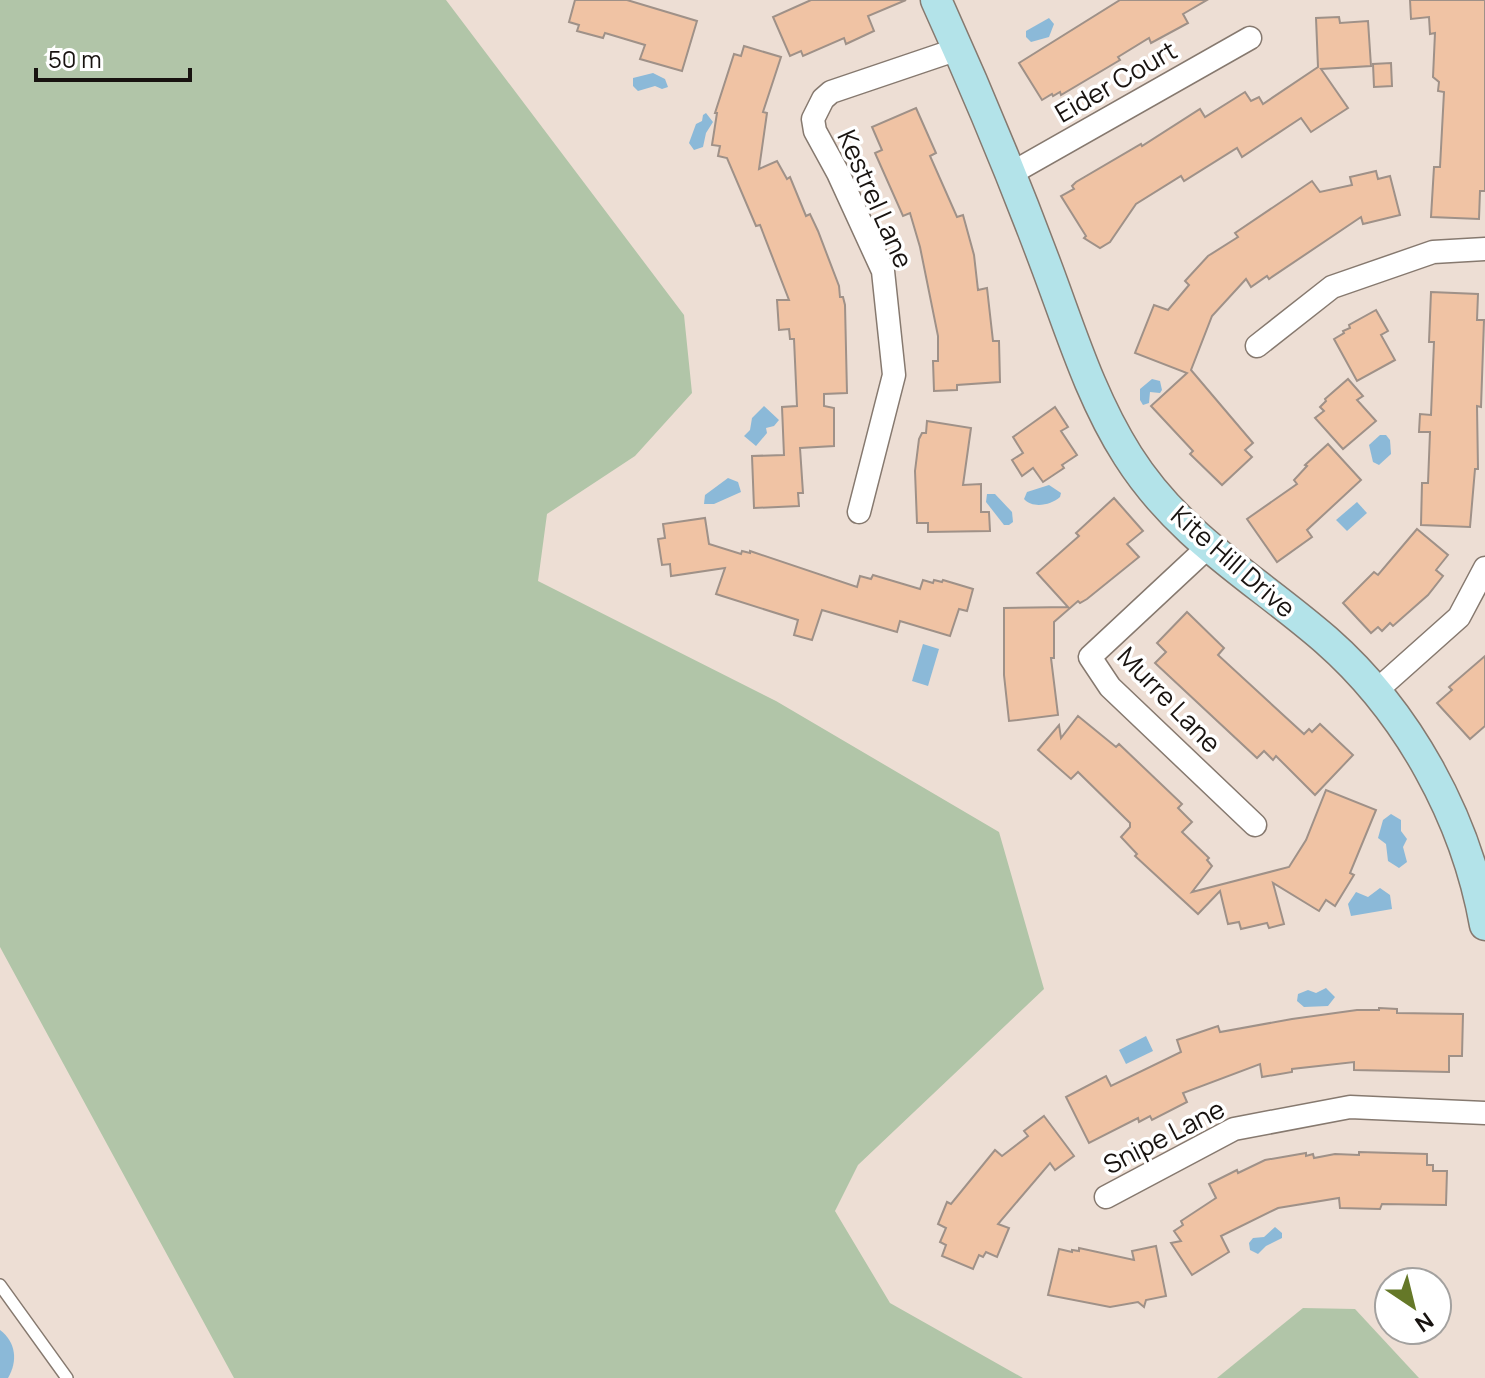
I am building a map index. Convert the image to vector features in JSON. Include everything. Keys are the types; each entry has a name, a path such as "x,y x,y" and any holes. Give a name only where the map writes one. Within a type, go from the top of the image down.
{"street":[{"name":"Kite Hill Drive","path":"936,0 1010,174 1094,395 1129,457 1172,512 1208,547 1326,641 1376,691 1432,773 1462,836 1485,925"},
{"name":"Eider Court","path":"1010,174 1250,38"},
{"name":"Kestrel Lane","path":"859,512 894,375 883,271 815,131 813,119 823,99 831,92 958,49"},
{"path":"1257,346 1332,287 1433,252 1485,249"},
{"name":"Murre Lane","path":"1208,547 1090,657 1110,687 1255,825"},
{"path":"1376,691 1459,617 1485,568"},
{"name":"Snipe Lane","path":"1106,1197 1234,1129 1350,1107 1485,1113"}],"lane":[{"path":"0,1285 67,1378"}],"green space":[{"path":"0,0 446,0 684,315 692,393 635,456 547,514 538,581 776,701 999,832 1044,989 858,1165 835,1211 890,1303 1023,1378 234,1378 0,947"},
{"path":"1303,1308 1355,1309 1373,1328 1373,1346 1389,1346 1419,1378 1217,1378"}],"water":[{"path":"1049,18 1054,24 1049,37 1031,42 1026,37 1026,31"},
{"path":"653,73 665,79 668,87 662,89 655,86 638,91 633,86 633,78"},
{"path":"706,113 713,122 706,133 703,147 694,150 689,143 696,124 702,121"},
{"path":"1152,379 1160,381 1162,390 1160,393 1150,392 1149,403 1143,405 1140,389"},
{"path":"764,406 779,420 774,426 766,428 767,433 756,446 744,436 750,430 752,418"},
{"path":"1380,435 1386,435 1390,440 1391,454 1379,465 1373,462 1369,445"},
{"path":"728,478 738,482 741,492 714,504 704,504 705,495"},
{"path":"1049,485 1061,493 1056,500 1037,505 1024,499 1027,492"},
{"path":"987,494 995,494 1012,512 1013,522 1004,525 986,502"},
{"path":"1357,502 1367,513 1347,531 1336,520"},
{"path":"923,644 939,649 928,686 912,681"},
{"path":"1391,814 1401,820 1401,831 1407,839 1403,847 1407,862 1399,868 1388,861 1386,844 1378,838 1383,820"},
{"path":"1380,888 1390,895 1392,909 1351,916 1348,904 1356,892 1368,897"},
{"path":"1326,988 1335,997 1328,1006 1304,1007 1297,1001 1298,994 1308,990 1316,993"},
{"path":"1146,1036 1153,1051 1126,1064 1119,1050"},
{"path":"1275,1227 1282,1233 1282,1238 1258,1254 1250,1250 1249,1243 1253,1238 1264,1237"},
{"path":"0,1330 14,1352 8,1378 0,1378"}],"building":[{"path":"575,0 627,0 697,21 682,71 640,59 645,45 605,33 603,38 577,31 579,25 569,22"},
{"path":"811,0 906,0 868,16 874,31 846,44 844,38 803,56 801,51 790,56 773,17"},
{"path":"1120,0 1207,0 1183,14 1188,23 1151,43 1149,38 1118,57 1120,60 1061,95 1060,92 1052,94 1042,100 1019,63"},
{"path":"1410,0 1485,0 1485,191 1480,191 1479,219 1431,217 1434,167 1440,167 1444,92 1438,91 1439,82 1433,77 1435,33 1430,34 1429,17 1411,19"},
{"path":"1339,17 1340,23 1368,21 1371,66 1321,69 1348,108 1311,132 1301,118 1242,157 1237,148 1184,181 1181,176 1136,204 1110,242 1100,248 1084,238 1086,236 1061,196 1074,189 1072,186 1076,182 1142,146 1200,109 1205,117 1245,92 1251,101 1259,97 1263,104 1318,67 1316,18"},
{"path":"744,46 781,57 763,112 767,113 759,169 777,161 787,179 790,177 806,216 810,214 818,231 845,305 847,393 824,394 824,406 834,408 834,446 800,448 803,493 798,493 799,506 754,508 752,456 784,455 782,407 797,406 794,339 790,339 789,329 779,330 777,300 789,300 760,225 756,226 727,158 718,156 720,146 712,145 715,113 734,54 741,56"},
{"path":"1391,63 1392,86 1374,87 1373,64"},
{"path":"916,108 936,153 930,156 957,217 963,215 974,255 978,290 987,288 993,341 999,341 1000,382 957,385 957,390 934,391 933,361 938,361 938,336 920,247 910,213 903,216 875,153 882,150 872,127"},
{"path":"1376,171 1378,179 1390,176 1400,215 1363,224 1361,217 1269,279 1267,276 1251,287 1246,279 1212,316 1191,370 1253,443 1245,450 1252,457 1222,485 1190,454 1193,451 1151,406 1187,373 1135,353 1154,305 1168,310 1189,285 1185,281 1208,256 1238,237 1235,233 1312,181 1320,192 1352,185 1350,177"},
{"path":"1431,292 1478,294 1477,320 1484,320 1481,407 1477,406 1478,469 1475,469 1470,527 1421,525 1422,483 1428,483 1430,432 1419,432 1420,414 1431,415 1434,342 1429,342"},
{"path":"1376,310 1388,331 1381,335 1395,360 1357,381 1334,339 1350,328 1349,325"},
{"path":"1348,379 1363,396 1357,400 1376,421 1343,449 1315,418 1324,411 1320,407 1325,399"},
{"path":"1055,407 1068,427 1061,431 1077,455 1043,482 1033,468 1022,476 1012,460 1023,453 1013,437"},
{"path":"927,421 971,428 963,485 981,484 981,512 989,512 990,531 928,532 928,523 917,523 915,471 919,439 922,433 926,433"},
{"path":"1328,444 1361,480 1307,530 1312,537 1277,562 1247,519 1297,484 1294,480 1305,465"},
{"path":"1114,498 1143,531 1127,544 1139,557 1054,622 1054,658 1051,658 1058,715 1009,721 1004,675 1004,608 1068,607 1037,573 1079,536 1076,533"},
{"path":"705,518 709,544 741,554 742,551 750,551 857,587 860,576 871,579 873,575 920,589 923,580 933,583 934,580 943,580 973,589 967,611 959,609 950,636 900,621 897,632 822,610 812,640 794,635 798,620 716,594 725,568 671,576 670,564 662,565 658,539 665,538 663,524"},
{"path":"1417,529 1448,555 1436,570 1443,576 1428,595 1393,626 1390,623 1382,631 1378,627 1371,633 1343,603 1374,572 1378,575"},
{"path":"1187,612 1224,648 1218,655 1304,734 1309,729 1312,732 1320,724 1353,755 1315,795 1276,756 1273,760 1264,751 1257,758 1155,663 1166,652 1157,643"},
{"path":"1485,656 1485,726 1470,739 1437,703 1452,690 1449,687"},
{"path":"1078,716 1116,747 1119,744 1182,804 1178,808 1192,822 1182,832 1209,858 1207,860 1212,866 1192,892 1289,867 1306,840 1326,790 1376,810 1350,873 1354,875 1335,906 1326,900 1319,911 1273,883 1284,924 1269,928 1267,923 1241,929 1239,922 1228,924 1220,891 1198,914 1135,856 1137,854 1121,837 1130,823 1078,772 1071,779 1038,750 1059,725 1061,738"},
{"path":"1379,1008 1397,1009 1397,1013 1463,1014 1462,1056 1449,1056 1449,1072 1354,1070 1354,1062 1292,1069 1292,1072 1262,1077 1260,1064 1183,1093 1187,1102 1152,1120 1150,1116 1139,1122 1138,1118 1089,1143 1066,1097 1106,1076 1111,1086 1181,1052 1177,1040 1218,1026 1220,1032"},
{"path":"1044,1116 1074,1156 1055,1170 1050,1163 998,1224 1009,1228 997,1257 986,1252 983,1257 979,1255 973,1269 942,1256 946,1245 940,1242 946,1228 938,1224 947,1202 951,1204 995,1150 1002,1156 1028,1136 1024,1131"},
{"path":"1359,1152 1427,1154 1427,1165 1433,1165 1433,1171 1447,1171 1446,1205 1382,1204 1380,1209 1340,1208 1339,1198 1278,1208 1221,1236 1229,1252 1192,1275 1171,1243 1181,1241 1174,1231 1183,1225 1181,1221 1216,1198 1209,1184 1237,1170 1238,1173 1265,1160 1306,1153 1306,1156 1313,1154 1314,1158 1335,1154 1359,1155"},
{"path":"1156,1246 1166,1296 1146,1300 1144,1307 1138,1302 1110,1307 1048,1295 1059,1249 1072,1252 1079,1251 1079,1248 1134,1260 1132,1251"}]}
